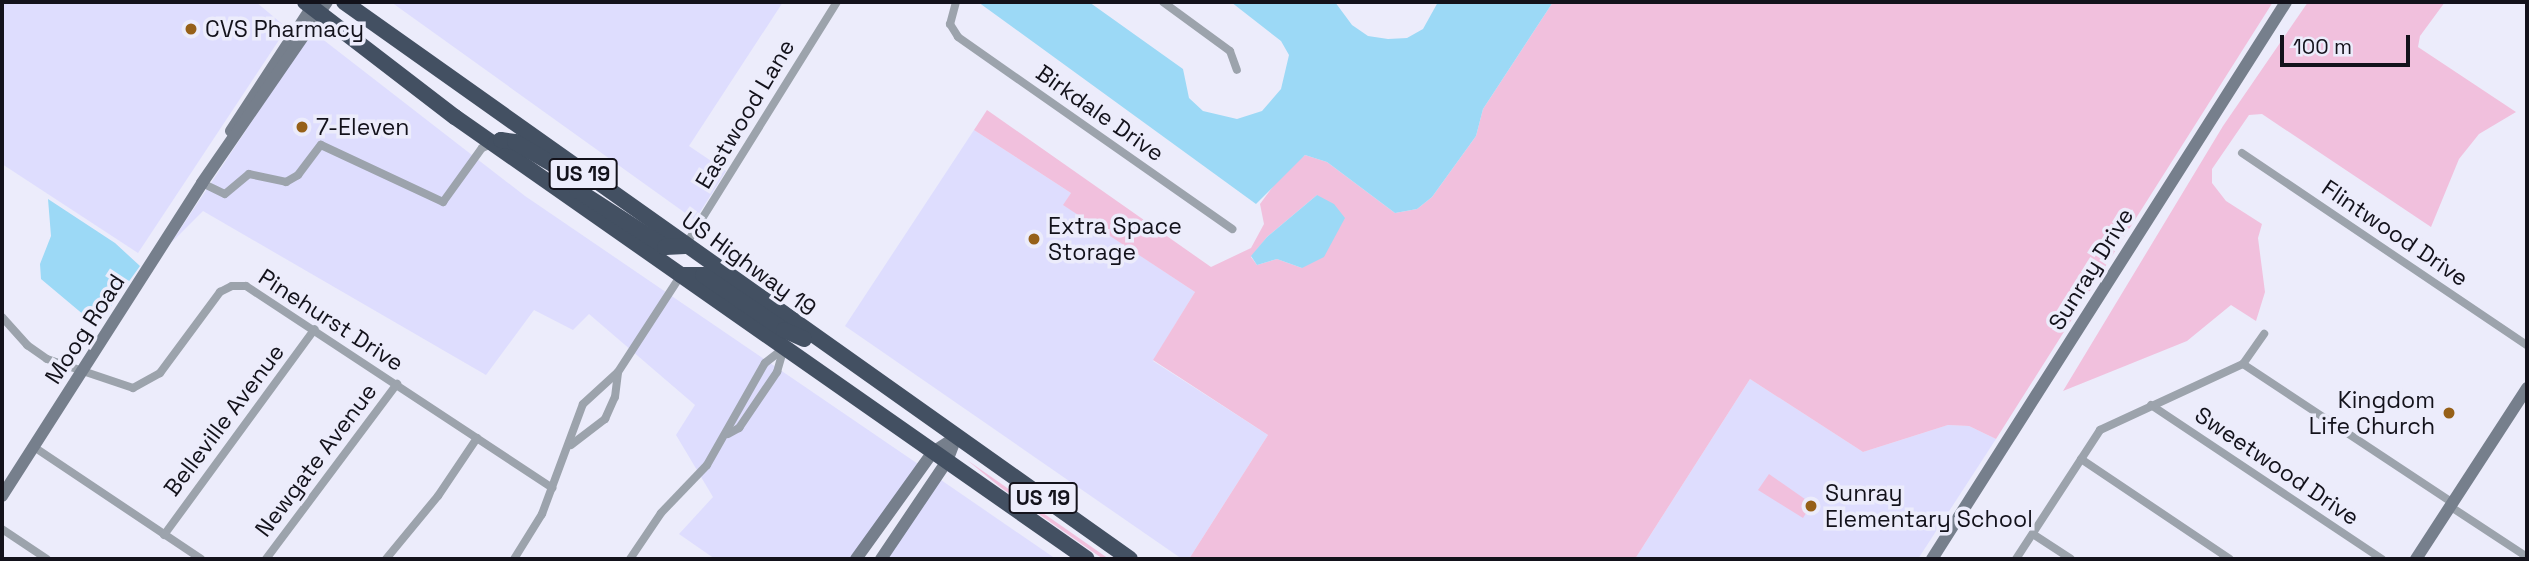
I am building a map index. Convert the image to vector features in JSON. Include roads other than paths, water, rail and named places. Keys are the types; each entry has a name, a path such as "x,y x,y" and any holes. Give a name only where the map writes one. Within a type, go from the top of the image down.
{"highway":[{"name":"US Highway 19","path":"344,2 823,345 1130,559"},
{"name":"US Highway 19","path":"315,5 495,144 1087,559"},
{"path":"495,144 509,140 552,164 574,168"},
{"path":"551,183 604,205 665,247 685,246"},
{"path":"681,275 692,271 703,275 784,330 823,345"}],"street":[{"name":"Eastwood Lane","path":"685,246 837,2"},
{"name":"Birkdale Drive","path":"956,2 950,24 958,37 1232,229"},
{"path":"1163,2 1230,51 1237,69"},
{"name":"Sunray Drive","path":"1932,559 2286,2"},
{"name":"Moog Road","path":"2,496 202,183 244,106 315,5"},
{"path":"202,183 225,194 249,174 286,182 298,175 321,145 443,202 481,148 495,144"},
{"name":"Flintwood Drive","path":"2242,153 2527,345"},
{"path":"514,559 542,514 589,395 618,372 681,275"},
{"name":"Pinehurst Drive","path":"2,320 36,352 82,373 125,387 148,383 215,299 232,286 253,288 552,488"},
{"name":"Belleville Avenue","path":"164,534 315,329"},
{"path":"2016,559 2105,426 2243,364 2264,334"},
{"path":"728,434 739,428 777,372 785,348"},
{"path":"630,559 661,513 699,475 728,434 732,414 765,363 785,348"},
{"path":"2243,364 2527,557"},
{"path":"570,445 605,419 615,397 618,372"},
{"name":"Newgate Avenue","path":"266,559 397,384"},
{"path":"2416,559 2527,388"},
{"name":"Sweetwood Drive","path":"2151,405 2382,559"},
{"path":"856,559 956,437"},
{"path":"386,559 438,496 477,438"},
{"path":"34,447 201,559"},
{"path":"881,559 940,456"},
{"path":"2081,459 2230,559"},
{"path":"2,529 47,559"},
{"path":"864,559 877,531"},
{"path":"2033,534 2071,559"}],"place":[{"name":"CVS Pharmacy","path":"191,29"},
{"name":"7-Eleven","path":"302,127"},
{"name":"Extra Space Storage","path":"1034,239"},
{"name":"Kingdom Life Church","path":"2449,413"},
{"name":"Sunray Elementary School","path":"1811,506"}]}
